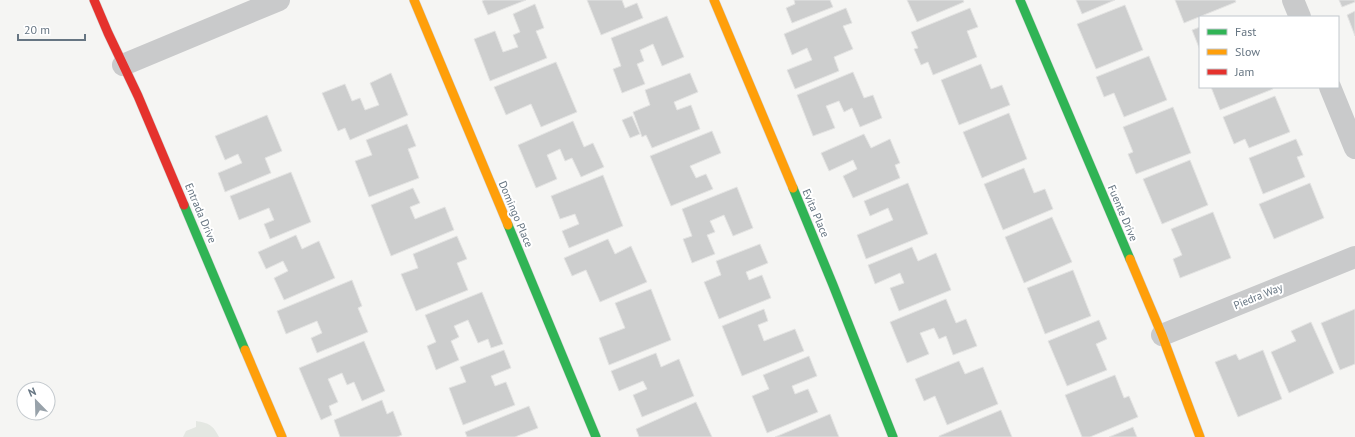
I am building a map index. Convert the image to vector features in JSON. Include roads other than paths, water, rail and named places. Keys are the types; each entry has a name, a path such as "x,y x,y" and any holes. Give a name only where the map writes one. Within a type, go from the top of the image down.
{"street":[{"name":"Entrada Drive","path":"94,0 122,65 138,96 282,437"},
{"path":"122,65 279,0"},
{"name":"Domingo Place","path":"414,0 596,437"},
{"name":"Evita Place","path":"714,0 833,285 893,437"},
{"name":"Fuente Drive","path":"1020,0 1162,335 1200,437"},
{"path":"1293,0 1300,16"},
{"path":"1330,88 1355,148"},
{"name":"Piedra Way","path":"1162,335 1355,257"}]}
